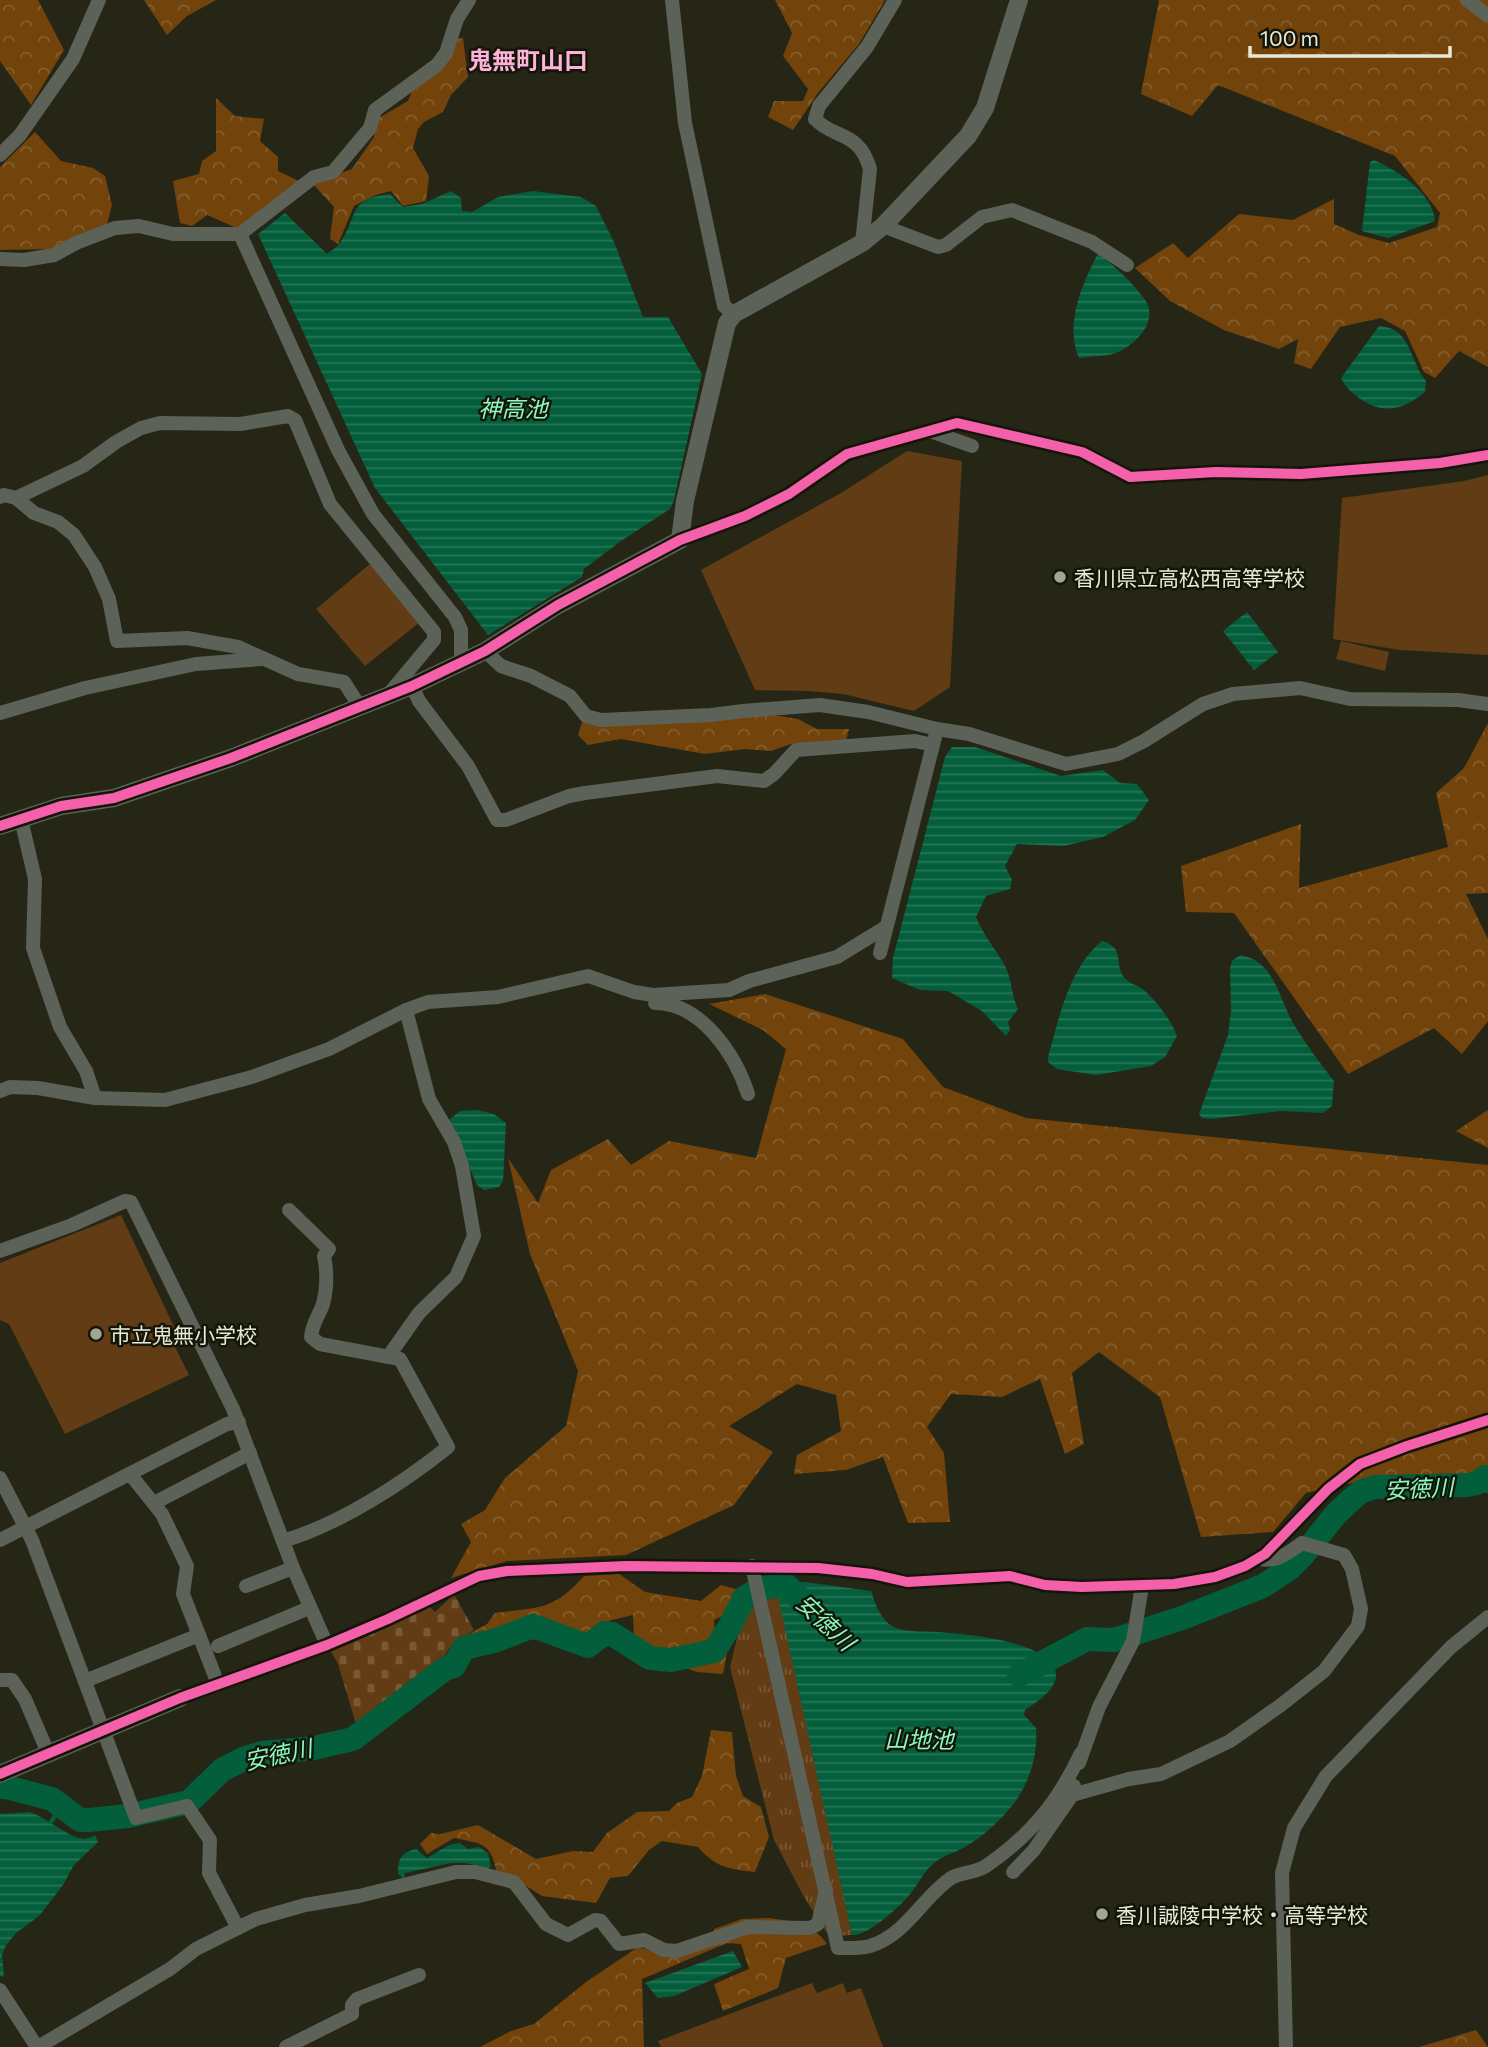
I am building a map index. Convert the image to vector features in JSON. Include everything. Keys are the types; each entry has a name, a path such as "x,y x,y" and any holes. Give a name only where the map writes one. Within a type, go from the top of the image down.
{"street":[{"path":"0,155 20,135 73,59 99,0"},
{"path":"0,259 24,260 54,255 115,228 139,226 173,234 240,234 314,177 333,172 370,128 375,110 438,65 446,53 457,19 469,0"},
{"path":"672,0 685,123 724,306 734,314"},
{"path":"862,243 870,169 867,157 855,142 815,119 819,106 867,47 895,0"},
{"path":"680,540 685,501 727,323 734,314 862,243 883,226 968,136 985,108 1019,0"},
{"path":"1466,0 1488,16"},
{"path":"883,226 938,247 946,245 982,217 1012,210 1092,242 1127,265"},
{"path":"240,234 338,450 373,514 455,617 461,630 461,662"},
{"path":"16,498 83,466 141,428 160,423 240,424 288,416 295,420 330,504 434,632 434,640 388,695"},
{"path":"0,826 61,806 114,798 243,754 360,707 485,651 558,605 680,540 746,516 789,495 847,454 957,423 1083,452 1130,477 1216,472 1301,474 1440,463 1488,455"},
{"path":"930,431 972,446"},
{"path":"0,497 4,495 16,498 34,513 58,522 74,535 95,567 108,599 117,642 187,638 238,647 299,674 344,682 360,707"},
{"path":"485,651 501,666 531,676 570,696 586,716 601,720 711,715 820,705 868,712 969,734 1066,764 1118,754 1203,704 1233,694 1300,688 1350,699 1458,700 1488,704"},
{"path":"0,713 85,688 196,664 266,659"},
{"path":"412,685 419,701 468,766 497,820 506,820 569,796 585,793 717,776 764,781 796,750 915,741 933,745"},
{"path":"880,953 937,729"},
{"path":"21,819 35,879 33,948 60,1027 86,1071 95,1098"},
{"path":"0,1091 10,1087 38,1088 95,1098 165,1100 252,1077 329,1049 406,1010 428,1002 498,997 588,976 634,992 653,995 729,990 749,981 837,957 886,927"},
{"path":"634,992 636,998 646,1003 671,1003 690,1012 708,1027 744,1079 748,1094"},
{"path":"388,1357 419,1313 456,1277 474,1236 462,1166 454,1142 429,1099 406,1010"},
{"path":"0,1251 72,1225 125,1201 131,1202 239,1422 293,1568 327,1645"},
{"path":"283,1541 304,1535 384,1493 449,1447 400,1359 320,1344 312,1337 312,1325 323,1304 326,1283 324,1256 330,1249 289,1210"},
{"path":"0,1774 180,1698 327,1645 479,1576 537,1568 752,1566 818,1567 907,1582 1010,1576 1045,1585 1070,1587 1174,1584 1215,1577 1245,1566 1265,1554 1328,1489 1360,1464 1488,1420"},
{"path":"0,1540 227,1424 239,1422"},
{"path":"158,1500 250,1453"},
{"path":"130,1474 162,1514 187,1566 183,1594 218,1684"},
{"path":"0,1478 25,1527 136,1818 187,1806 210,1840 209,1873 238,1928"},
{"path":"1072,1795 1129,1779 1161,1774 1218,1746 1281,1705 1325,1671 1358,1626 1361,1609 1352,1569 1344,1555 1309,1545 1283,1557 1266,1561 1257,1558"},
{"path":"752,1566 838,1948 870,1946 897,1932 954,1876 984,1867 1032,1829 1057,1799 1133,1641 1142,1586"},
{"path":"246,1586 293,1568"},
{"path":"218,1646 309,1608"},
{"path":"1286,2047 1282,1872 1294,1828 1326,1776 1451,1647 1488,1617"},
{"path":"85,1681 199,1635"},
{"path":"0,1680 12,1680 25,1699 49,1755"},
{"path":"1013,1872 1034,1850 1072,1795 1081,1753"},
{"path":"2,1995 37,2047 170,1969 196,1949 256,1919 293,1908 359,1896 456,1872 475,1872 514,1882 546,1924 568,1935 595,1920 601,1921 619,1944 644,1940 664,1950 677,1951 748,1927 810,1928 818,1924 821,1917 826,1890"},
{"path":"286,2047 352,2014 352,2004 357,1999 419,1975"}],"green space":[{"path":"0,0 38,0 64,50 31,105 0,61"},
{"path":"144,0 216,0 187,16 167,35"},
{"path":"775,0 885,0 859,44 818,93 793,130 768,117 774,101 803,101 808,89 783,56 792,33"},
{"path":"1159,0 1488,0 1488,367 1459,351 1435,378 1424,372 1405,331 1381,318 1340,327 1311,369 1294,363 1298,339 1279,349 1224,330 1170,301 1135,268 1173,243 1188,258 1239,214 1293,220 1334,199 1334,224 1359,235 1389,243 1437,227 1440,213 1395,156 1218,85 1192,116 1141,94"},
{"path":"463,38 468,77 451,95 443,112 424,122 418,129 413,148 429,176 426,201 403,206 391,191 376,195 354,206 338,244 330,239 334,207 312,183 352,169 374,137 377,119 408,101 414,86 455,39"},
{"path":"216,98 235,116 264,119 260,141 278,157 278,171 301,182 239,229 207,215 192,226 180,223 173,181 199,174 202,161 216,151"},
{"path":"35,132 61,161 93,168 105,176 112,205 107,225 53,249 0,250 0,167"},
{"path":"907,451 962,461 950,687 914,711 843,694 755,690 701,570 841,493"},
{"path":"1488,475 1488,655 1400,650 1333,639 1342,498 1464,481"},
{"path":"371,563 420,622 365,666 316,609"},
{"path":"1341,641 1389,652 1385,671 1336,659"},
{"path":"774,715 798,719 817,729 849,729 846,740 791,744 771,751 745,749 705,754 621,739 588,745 578,735 582,722 608,725"},
{"path":"1488,723 1488,893 1466,894 1488,939 1488,1021 1462,1054 1434,1028 1348,1074 1234,913 1186,912 1181,866 1301,824 1299,888 1448,847 1436,793 1464,768"},
{"path":"765,994 903,1039 943,1087 1026,1118 1488,1165 1488,1468 1446,1498 1380,1477 1306,1493 1273,1532 1201,1537 1160,1397 1099,1352 1072,1373 1084,1444 1065,1454 1040,1379 1002,1397 951,1394 927,1427 944,1453 950,1522 908,1523 883,1457 846,1470 794,1474 797,1455 841,1431 836,1395 797,1384 729,1426 773,1452 734,1505 626,1555 507,1561 451,1578 471,1542 461,1524 485,1510 505,1478 566,1426 578,1371 530,1254 508,1158 538,1203 551,1170 608,1139 631,1165 669,1141 756,1158 786,1049 763,1030 709,1004"},
{"path":"1488,1110 1488,1148 1456,1131"},
{"path":"121,1215 177,1333 170,1337 189,1375 65,1434 9,1324 0,1320 0,1263"},
{"path":"619,1574 645,1592 701,1601 721,1585 743,1591 729,1613 714,1620 715,1633 729,1642 723,1674 697,1672 657,1658 634,1635 633,1615 608,1621 582,1649 550,1640 528,1640 449,1663 447,1653 469,1634 487,1624 495,1613 534,1608 554,1602 584,1576"},
{"path":"780,1582 852,1935 829,1936 804,1897 774,1840 730,1667 749,1588"},
{"path":"454,1594 474,1630 449,1649 444,1667 358,1731 338,1664 330,1650 429,1606 435,1612"},
{"path":"711,1730 732,1732 736,1776 743,1796 761,1807 769,1837 755,1872 724,1866 698,1847 662,1841 649,1850 628,1876 610,1878 596,1903 542,1896 513,1878 497,1873 488,1850 479,1844 454,1838 427,1854 420,1844 431,1833 440,1834 478,1825 536,1859 573,1851 593,1852 607,1833 637,1812 669,1811 677,1803 692,1797 702,1776"},
{"path":"770,1918 795,1922 809,1928 827,1944 786,1958 778,1988 723,2011 714,1984 749,1969 741,1944 727,1943 642,1979 644,2047 480,2047 511,2031 534,2024 586,1982 638,1947 655,1952 712,1945 714,1929 742,1919"},
{"path":"812,1983 817,1993 843,1983 847,1993 861,1988 883,2047 661,2047 658,2041"},
{"path":"1476,2030 1488,2047 1419,2047"}],"water":[{"path":"1374,160 1403,176 1421,192 1433,211 1435,221 1388,238 1362,231 1370,162"},
{"name":"神高池","path":"451,191 461,198 462,211 472,212 498,197 533,191 581,197 596,206 614,242 643,317 668,317 702,374 670,509 584,569 582,577 488,635 375,488 258,234 285,213 327,254 340,243 356,211 366,200 390,194 403,207 422,204"},
{"path":"1098,253 1143,297 1147,303 1149,319 1142,333 1123,350 1079,358 1075,345 1074,318 1081,290"},
{"path":"1379,326 1390,328 1404,339 1426,381 1425,392 1399,407 1373,406 1349,390 1341,378"},
{"path":"1247,612 1278,652 1254,670 1223,631"},
{"path":"952,747 975,747 1061,776 1103,770 1120,783 1137,784 1149,800 1135,820 1103,837 1064,846 1017,844 1005,866 1012,880 1010,889 986,896 976,917 1005,966 1018,1009 1008,1022 1010,1030 1006,1036 982,1011 948,991 920,990 892,978 893,958 945,757"},
{"path":"1102,941 1114,947 1123,976 1155,1001 1177,1036 1165,1057 1151,1066 1096,1075 1057,1069 1048,1062 1048,1057 1061,1010 1081,965"},
{"path":"1240,955 1261,964 1268,972 1293,1023 1334,1081 1332,1106 1323,1113 1280,1111 1211,1119 1202,1118 1199,1114 1228,1035 1231,1011 1230,968 1232,961"},
{"path":"477,1110 494,1114 506,1123 503,1181 499,1187 484,1190 477,1185 449,1120 460,1111"},
{"name":"山地池","path":"780,1582 805,1582 871,1591 883,1617 894,1627 982,1637 1017,1644 1045,1656 1056,1672 1056,1679 1049,1691 1025,1710 1024,1715 1036,1728 1035,1755 1030,1774 1011,1807 982,1835 933,1864 892,1913 875,1926 858,1934 852,1935 777,1592"},
{"path":"29,1812 78,1838 95,1835 98,1842 74,1865 63,1885 39,1916 16,1933 6,1945 2,1955 4,1977 0,1976 0,1814"},
{"path":"460,1843 468,1849 479,1847 488,1853 491,1867 451,1863 405,1873 404,1878 398,1874 401,1857 407,1852 416,1849 427,1858 449,1845"},
{"path":"733,1951 742,1967 674,1996 658,1998 645,1983"}],"waterway":[{"name":"安徳川","path":"1019,1675 1087,1639 1114,1640 1182,1618 1263,1586 1289,1569 1336,1514 1362,1491 1375,1487 1467,1485 1477,1483 1485,1477 1488,1481"},
{"name":"安徳川","path":"0,1787 52,1799 80,1820 128,1816 189,1802 222,1770 243,1759 262,1753 314,1748 353,1739 446,1668 454,1666 464,1648 497,1640 533,1626 588,1646 605,1633 612,1634 650,1658 671,1660 714,1651 744,1598 759,1589 785,1584 805,1604"},
{"path":"51,1822 62,1805"}],"cycle path":[{"path":"0,826 61,806 114,798 231,758 412,686 485,651 558,605 680,540 745,516 789,494 847,454 957,423 1082,452 1130,477 1216,472 1301,474 1440,463 1488,455"},
{"path":"0,1774 180,1698 327,1645 479,1576 507,1571 626,1566 818,1568 872,1574 907,1582 1010,1576 1045,1585 1082,1587 1174,1584 1215,1577 1245,1566 1265,1554 1328,1489 1360,1464 1488,1420"}],"place":[{"name":"香川県立高松西高等学校","path":"1060,577"},
{"name":"市立鬼無小学校","path":"96,1334"},
{"name":"香川誠陵中学校・高等学校","path":"1102,1914"}],"district":[{"name":"鬼無町山口","path":"528,59"}]}
